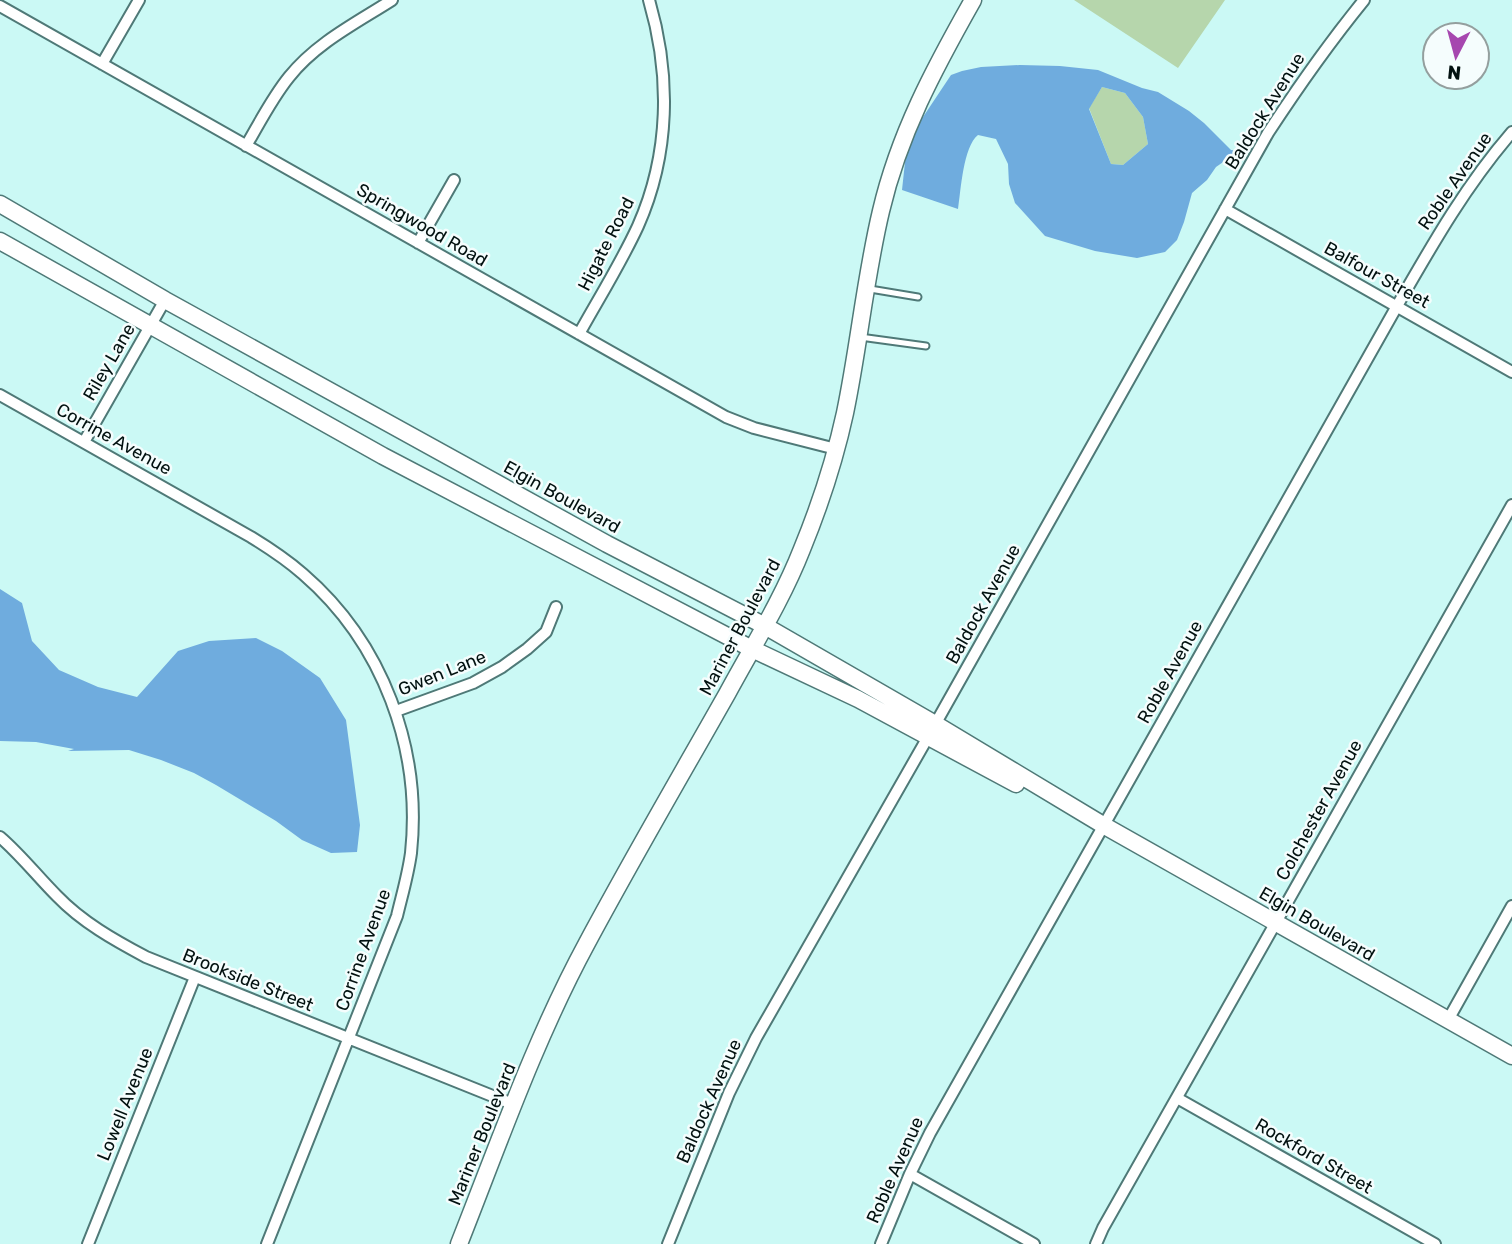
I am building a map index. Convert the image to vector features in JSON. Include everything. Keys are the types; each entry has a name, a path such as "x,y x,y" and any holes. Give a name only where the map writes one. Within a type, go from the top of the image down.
{"main road":[{"name":"Mariner Boulevard","path":"459,1244 557,1002 586,944 765,626 800,554 818,507 845,411 881,209 903,140 933,71 973,0"},
{"name":"Elgin Boulevard","path":"0,204 165,300 607,544 765,626 932,730 1512,1056"},
{"name":"Elgin Boulevard","path":"0,241 383,456 752,649 932,730"}],"street":[{"path":"102,64 139,0"},
{"path":"246,146 272,100 306,58 325,42 392,0"},
{"name":"Higate Road","path":"579,334 638,225 658,162 665,99 658,30 649,0"},
{"name":"Baldock Avenue","path":"668,1244 729,1093 756,1038 1268,133 1332,38 1364,0"},
{"name":"Springwood Road","path":"0,6 726,416 754,428 836,449"},
{"name":"Roble Avenue","path":"881,1244 930,1133 1397,306 1465,192 1512,132"},
{"path":"418,243 454,180"},
{"name":"Balfour Street","path":"1225,209 1512,372"},
{"name":"Riley Lane","path":"84,442 165,300"},
{"name":"Corrine Avenue","path":"0,395 278,554 328,598 351,625 374,662 396,711 407,750 412,785 411,854 405,884 397,916 267,1244"},
{"name":"Colchester Avenue","path":"1096,1244 1512,505"},
{"name":"Gwen Lane","path":"396,711 473,683 502,667 546,632 556,607"},
{"name":"Brookside Street","path":"0,837 58,897 85,920 146,957 514,1105"},
{"path":"1448,1020 1512,906"},
{"name":"Lowell Avenue","path":"88,1244 195,977"},
{"name":"Rockford Street","path":"1177,1098 1435,1244"},
{"path":"910,1174 1034,1244"}],"lane":[{"path":"866,288 918,297"},
{"path":"858,336 926,346"}],"green space":[{"path":"1074,0 1225,0 1178,68"},
{"path":"1102,87 1125,93 1143,117 1148,144 1123,165 1111,164 1089,108"}],"water":[{"path":"1060,66 1098,70 1158,92 1189,111 1231,150 1239,151 1216,167 1207,180 1192,193 1177,240 1165,252 1137,258 1095,251 1045,236 1015,203 1009,184 1008,164 996,139 978,135 973,141 964,169 958,209 902,190 906,153 915,129 951,75 981,67","holes":["1102,87 1125,93 1143,117 1148,144 1123,165 1111,164 1089,109"]},
{"path":"0,589 22,603 32,641 59,670 98,687 137,697 178,651 209,641 256,638 282,651 320,678 346,720 360,825 357,852 331,853 302,840 276,821 194,773 129,750 68,751 74,749 36,742 0,741"}]}
